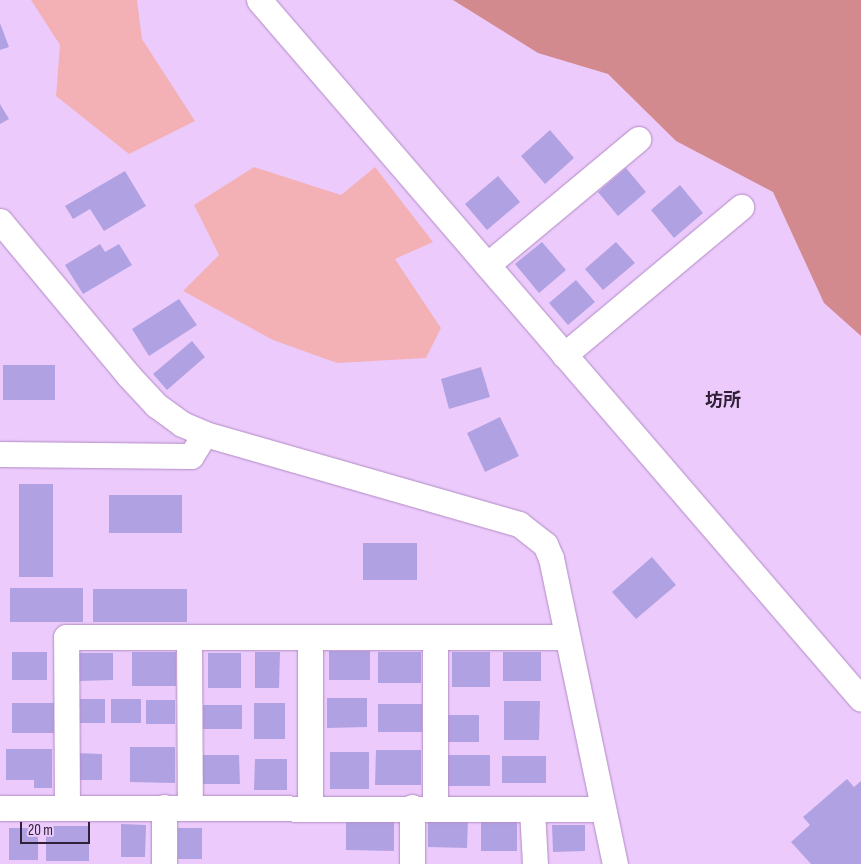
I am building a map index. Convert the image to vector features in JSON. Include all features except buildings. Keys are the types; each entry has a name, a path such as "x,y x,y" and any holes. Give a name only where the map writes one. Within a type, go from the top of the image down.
{"street":[{"path":"259,0 861,699"},
{"path":"487,265 638,138"},
{"path":"564,356 741,207"},
{"path":"0,220 156,405 182,424 205,434 519,524 545,544 551,558 615,864"},
{"path":"0,454 191,456 205,434"},
{"path":"67,808 66,637 567,637"},
{"path":"189,637 190,808"},
{"path":"310,637 310,808"},
{"path":"412,864 424,807 435,637"},
{"path":"0,808 424,807 603,809"},
{"path":"164,808 164,864"},
{"path":"532,808 535,864"}],"shaded area":[{"path":"31,0 137,0 142,39 195,121 129,154 56,96 60,45"},
{"path":"453,0 861,0 861,336 824,303 773,192 676,141 608,74 538,53"},
{"path":"254,167 341,195 375,167 433,242 395,259 441,328 426,358 337,363 273,340 183,291 219,255 194,205"}],"district":[{"name":"坊所","path":"723,401"}]}
